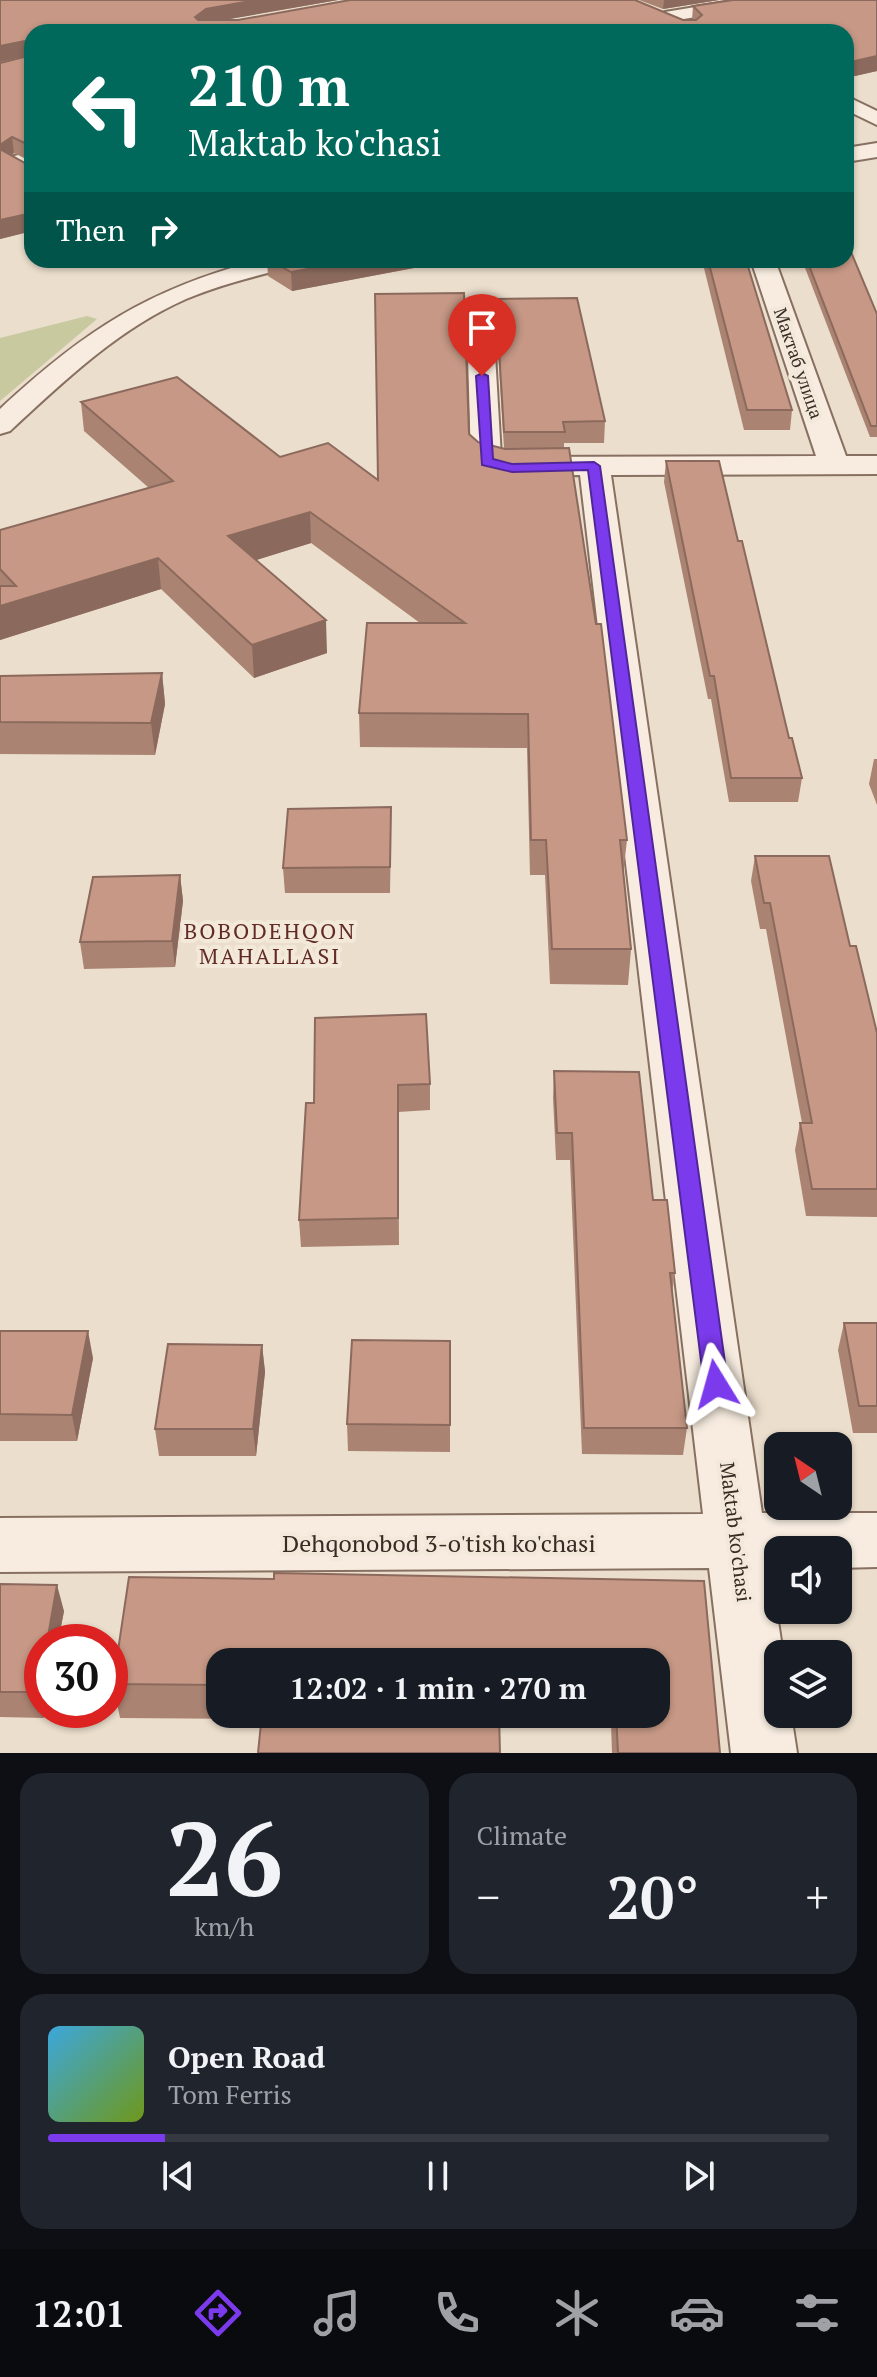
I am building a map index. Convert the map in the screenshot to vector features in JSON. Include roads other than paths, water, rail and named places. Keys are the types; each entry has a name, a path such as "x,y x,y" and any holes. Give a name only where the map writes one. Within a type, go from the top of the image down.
{"street":[{"path":"660,21 771,0"},
{"path":"854,106 877,119"},
{"path":"854,154 877,150"},
{"path":"185,268 209,282"},
{"path":"0,425 76,357 115,328 175,295 260,268"},
{"name":"Мактаб улица","path":"766,268 834,465"},
{"path":"480,319 486,462 512,468 877,465"},
{"name":"Maktab ko'chasi","path":"594,466 764,1753"},
{"name":"Dehqonobod 3-o'tish ko'chasi","path":"0,1545 877,1540"}],"district":[{"name":"BOBODEHQON MAHALLASI","path":"270,942"}]}
